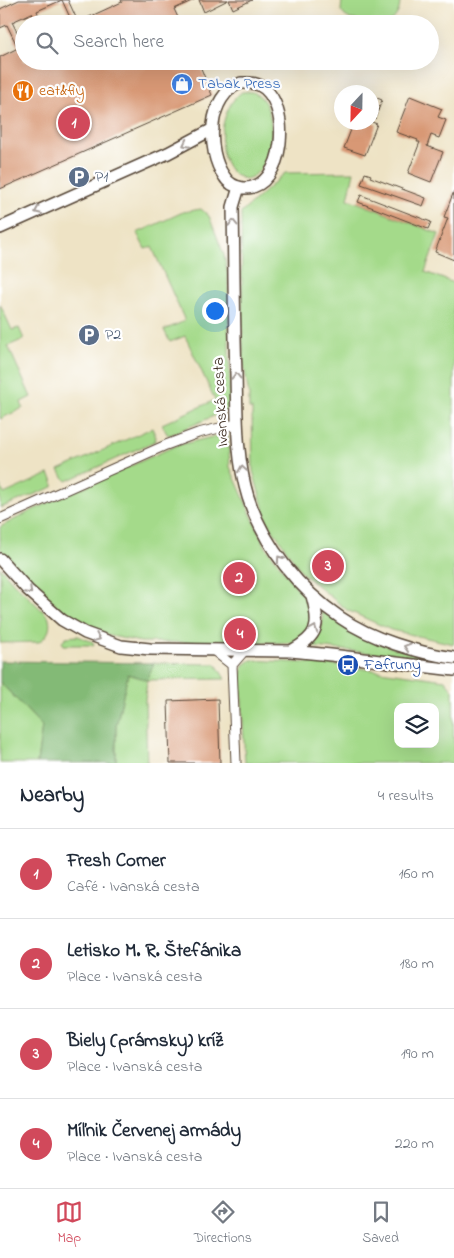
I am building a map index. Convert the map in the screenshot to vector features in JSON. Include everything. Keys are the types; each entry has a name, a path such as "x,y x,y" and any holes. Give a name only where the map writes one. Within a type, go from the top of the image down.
{"street":[{"path":"248,82 258,84 266,89 274,103 280,122 281,133 279,151 273,168 265,180 250,188 239,187 226,179 218,166 213,147 213,128 216,111 225,94 234,86 248,82"},
{"path":"0,228 168,153 213,128"},
{"name":"Ivanská cesta","path":"239,187 233,207 237,424 242,472 254,513 270,543 289,571 312,596 341,619 374,635 420,651 454,658"},
{"path":"0,519 166,445 198,433 237,424"},
{"path":"0,559 40,602 74,628 107,642 134,649 291,651 454,670"},
{"path":"291,651 304,645 315,629 317,615 312,596"},
{"path":"213,650 232,665"},
{"path":"236,763 232,665 245,650"}],"green space":[{"path":"342,0 400,0 396,15 344,15 341,11"},
{"path":"242,92 255,93 264,102 269,113 271,126 271,140 263,165 256,174 246,179 235,174 227,165 223,153 222,139 223,125 227,112 234,100"},
{"path":"354,172 348,199 439,234 425,272 454,283 454,644 391,630 347,610 303,574 267,521 253,471 252,409 249,409 249,395 243,360 241,213 285,173"},
{"path":"201,209 209,216 224,255 228,276 230,409 170,435 167,434 162,424 215,400 185,336 170,342 164,330 185,321 152,247 145,249 137,233 183,212"},
{"path":"0,304 12,330 19,328 24,339 8,346 31,397 21,402 23,408 0,419"},
{"path":"152,428 156,437 155,441 67,481 59,470"},
{"path":"228,436 230,467 265,546 307,601 314,616 306,633 295,643 141,642 111,636 84,626 63,612 28,582 0,548 0,527 35,509 175,446 212,437"},
{"path":"49,474 53,481 53,487 0,508 0,485 4,494"},
{"path":"0,567 48,616 49,630 39,642 0,643"},
{"path":"321,611 368,638 392,648 420,655 420,657 306,646 320,631 323,622"},
{"path":"78,636 93,642 94,645 64,645 62,642 66,637"},
{"path":"251,660 329,664 445,680 453,690 454,763 245,763 241,679 243,666"},
{"path":"0,661 154,663 147,680 128,674 116,726 116,763 37,763 42,726 0,682"},
{"path":"154,663 216,664 225,679 147,680 145,700 147,763 116,763 116,726 128,674 147,679"},
{"path":"0,682 42,726 37,763 0,763"}],"building":[{"path":"19,0 62,0 37,11 39,15 33,15 32,13 15,15 15,21 12,22 15,28 15,42 7,25 0,28 0,9"},
{"path":"62,0 68,0 75,15 69,15"},
{"path":"121,0 194,0 174,9 177,15 93,15 122,2"},
{"path":"199,0 228,0 204,12"},
{"path":"229,0 252,0 233,9"},
{"path":"15,50 15,70 202,70 212,95 0,189 0,57"},
{"path":"410,96 442,109 438,117 446,120 439,138 431,135 427,146 443,152 431,182 408,173 420,142 396,132"},
{"path":"351,130 375,130 365,155 344,148"},
{"path":"365,173 371,175 370,177 426,198 423,206 361,184"},
{"path":"454,191 454,260 435,252 448,218 444,217"},
{"path":"361,195 431,222 428,229 358,202"},
{"path":"218,699 220,763 170,763 168,701"}],"place":[{"name":"Tabak Press","path":"182,84"},
{"name":"eat&fly","path":"23,91"},
{"name":"Fresh Corner","path":"74,123"},
{"name":"P1","path":"79,177"},
{"name":"P2","path":"89,335"},
{"name":"Biely (prámsky) kríž","path":"328,566"},
{"name":"Letisko M. R. Štefánika","path":"239,578"},
{"name":"Míľnik Červenej armády","path":"240,634"},
{"name":"Fafruny","path":"348,665"}]}
